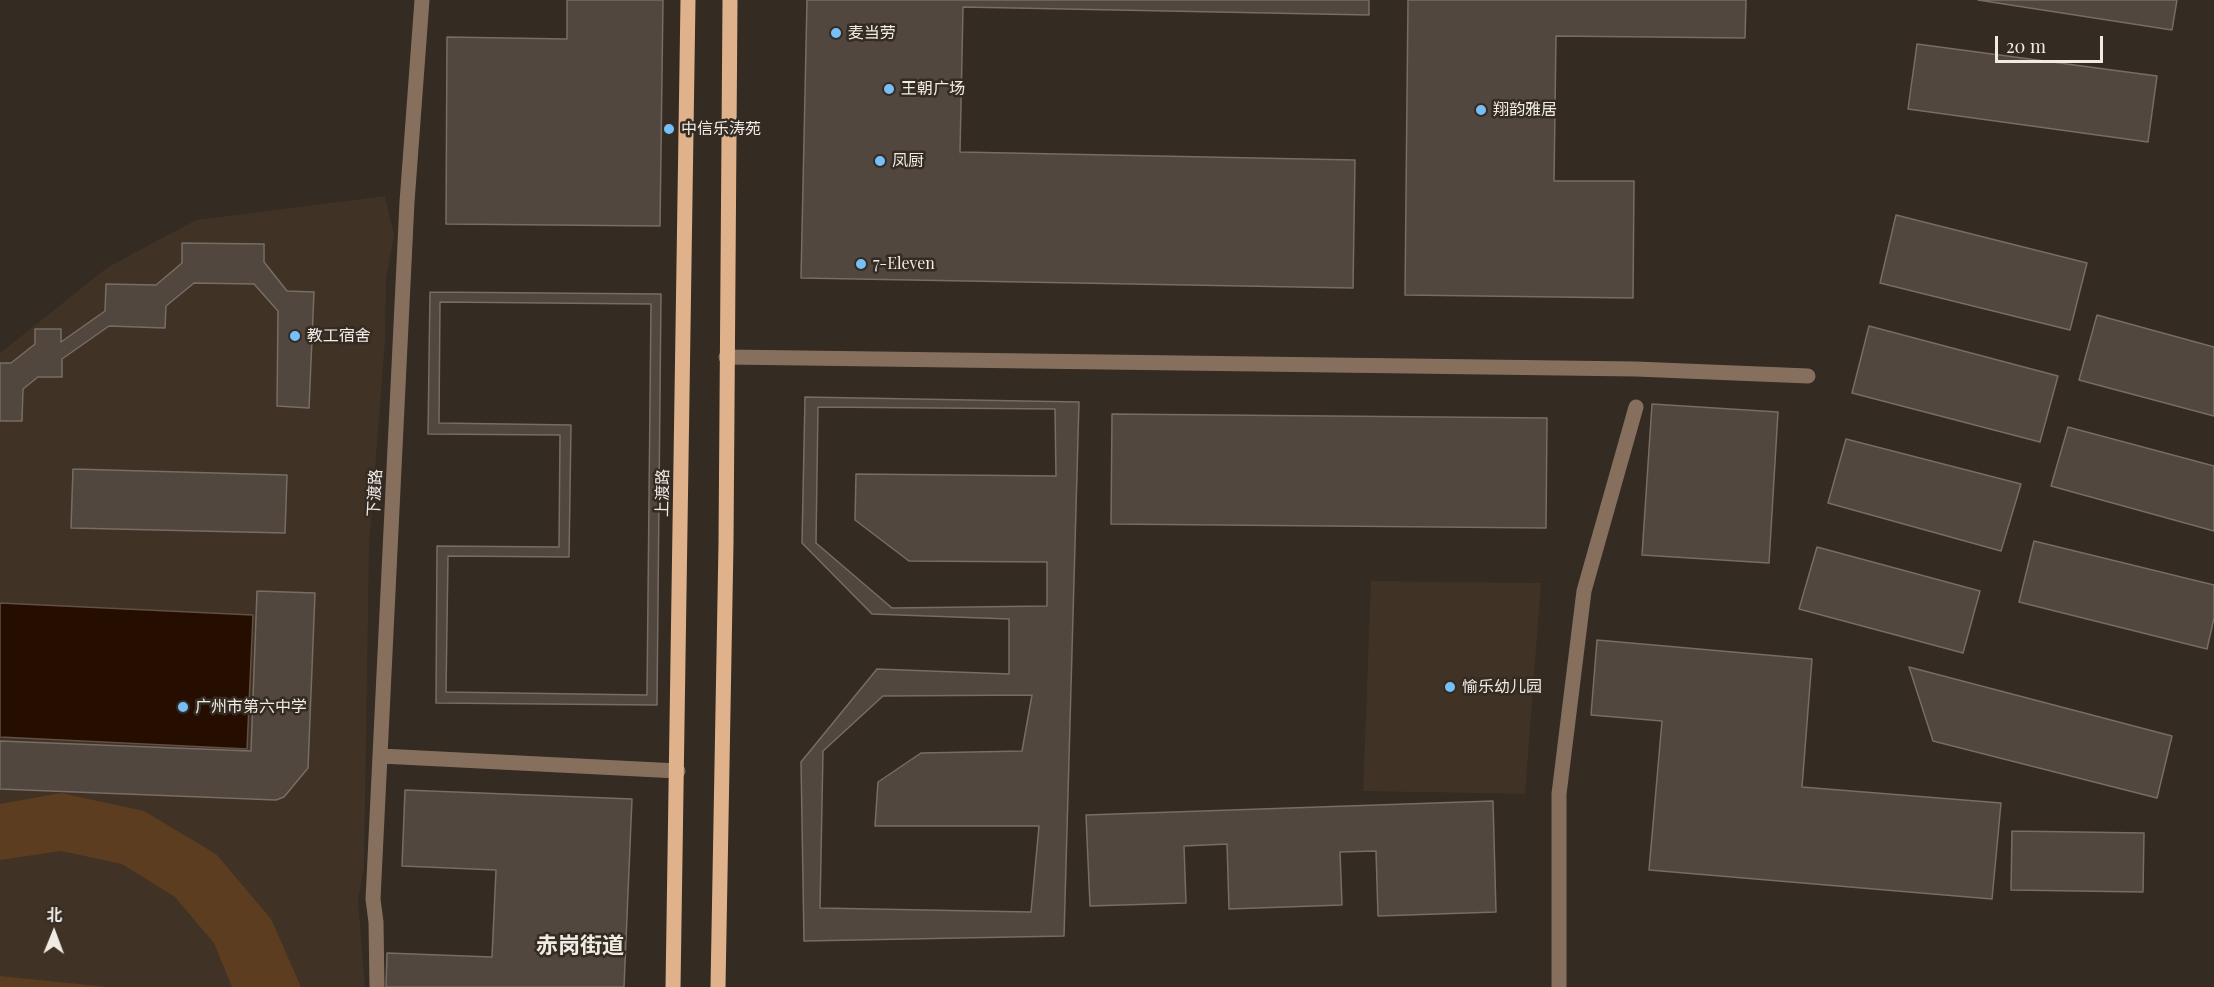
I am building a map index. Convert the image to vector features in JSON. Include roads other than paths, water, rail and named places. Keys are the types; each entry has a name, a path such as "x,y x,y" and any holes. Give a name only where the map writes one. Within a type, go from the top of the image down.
{"main road":[{"name":"上渡路","path":"673,987 688,0"},
{"path":"718,987 730,0"}],"street":[{"name":"下渡路","path":"377,987 376,922 373,899 407,202 422,0"},
{"path":"726,357 1647,369 1808,376"},
{"path":"1559,987 1559,794 1583,602 1636,407"},
{"path":"381,756 678,771"}],"place":[{"name":"麦当劳","path":"836,33"},
{"name":"王朝广场","path":"889,89"},
{"name":"翔韵雅居","path":"1481,110"},
{"name":"中信乐涛苑","path":"669,129"},
{"name":"凤厨","path":"880,161"},
{"name":"7-Eleven","path":"861,264"},
{"name":"教工宿舍","path":"295,336"},
{"name":"愉乐幼儿园","path":"1450,687"},
{"name":"广州市第六中学","path":"183,707"}],"district":[{"name":"赤岗街道","path":"580,946"}]}
